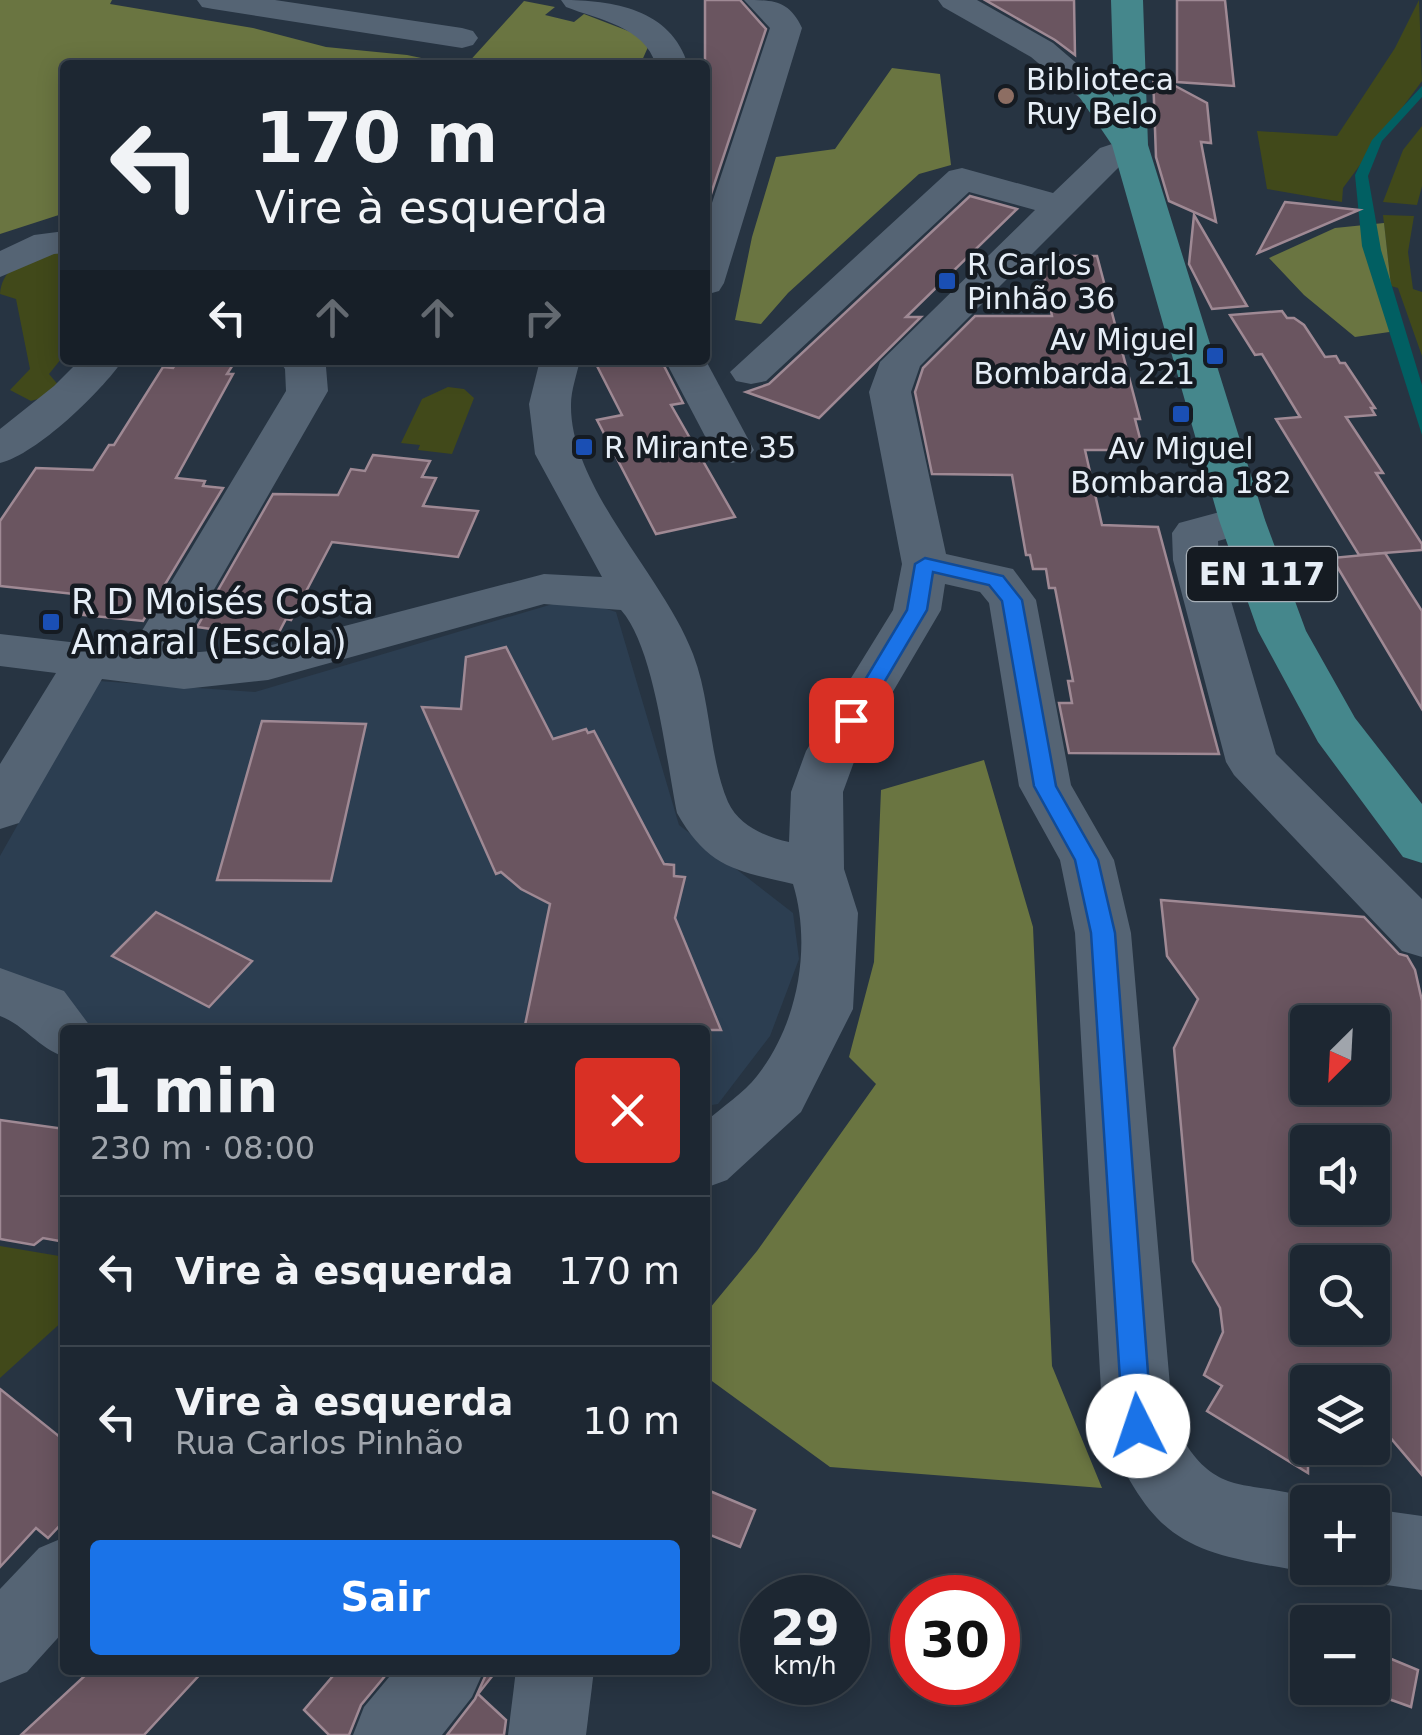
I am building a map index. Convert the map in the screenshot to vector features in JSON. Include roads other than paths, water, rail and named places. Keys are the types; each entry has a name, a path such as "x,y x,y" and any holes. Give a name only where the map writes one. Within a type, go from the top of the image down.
{"main road":[{"name":"EN 117","path":"1121,150 1133,101 1127,76 1127,0"},
{"path":"1082,94 1116,88 1127,76"},
{"name":"EN 117","path":"1082,94 1121,150 1166,274 1242,520 1282,631 1356,760 1422,843"}],"street":[{"path":"213,0 462,38"},
{"path":"575,0 660,36 670,50 671,60"},
{"path":"710,267 786,28 780,16 760,0"},
{"path":"938,0 1010,41 1082,94"},
{"path":"954,0 1042,50 1082,94"},
{"path":"710,1156 779,1094 824,1008 830,914 816,869 817,792 832,751 917,610 925,564 890,392 901,362 1121,150"},
{"path":"751,372 962,180 1061,206"},
{"path":"0,265 48,243 60,242"},
{"path":"0,450 69,395 99,365"},
{"path":"144,668 307,391 303,365"},
{"path":"559,365 550,404 557,454 635,595 651,613 670,657 704,813 742,852 816,869"},
{"path":"688,365 732,450"},
{"path":"0,402 14,408 40,407 69,395"},
{"path":"1242,520 1195,533 1196,560 1252,762 1422,936"},
{"path":"544,589 598,530"},
{"path":"925,564 996,580 1012,600 1045,786 1087,860 1103,933 1138,1426 1156,1468 1196,1511 1290,1532"},
{"path":"0,650 184,672 268,663 544,589 635,595"},
{"path":"0,809 88,661"},
{"path":"0,991 43,1008 60,1027"},
{"path":"1390,1549 1422,1553"},
{"path":"0,1645 60,1579"},
{"path":"392,1735 441,1675"},
{"path":"547,1735 554,1675"}],"place":[{"name":"Biblioteca Ruy Belo","path":"1006,96"},
{"name":"R Carlos Pinhão 36","path":"947,281"},
{"name":"Av Miguel Bombarda 221","path":"1215,356"},
{"name":"Av Miguel Bombarda 182","path":"1181,414"},
{"name":"R Mirante 35","path":"584,447"},
{"name":"R D Moisés Costa Amaral (Escola)","path":"51,622"}]}
